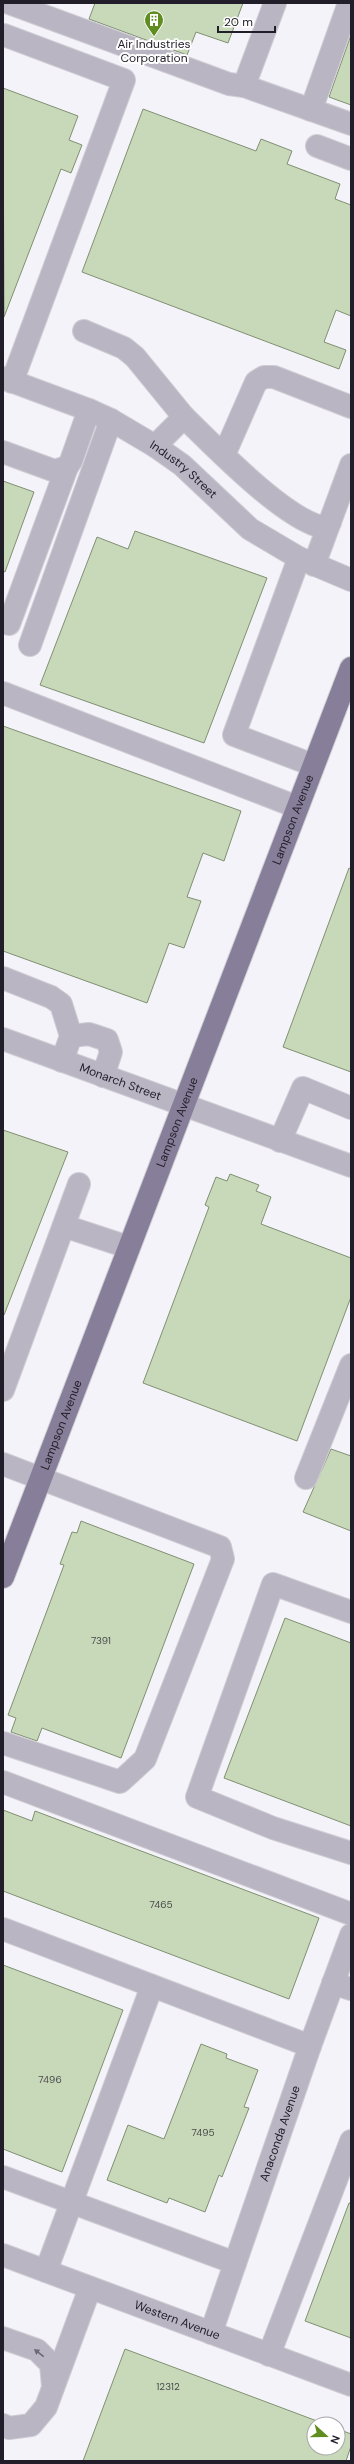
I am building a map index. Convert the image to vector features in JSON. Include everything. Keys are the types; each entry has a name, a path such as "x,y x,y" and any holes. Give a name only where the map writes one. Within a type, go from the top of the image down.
{"main road":[{"name":"Lampson Avenue","path":"3,1577 128,1247 351,668"}],"street":[{"path":"9,3 229,84 244,86 351,124"},
{"path":"244,86 275,3"},
{"path":"311,110 349,3"},
{"path":"4,35 124,80 7,380"},
{"path":"317,146 351,159"},
{"path":"84,331 124,348 135,357 184,417 240,471 295,514 322,527 330,522"},
{"path":"224,455 256,382 264,377 274,377 351,407"},
{"name":"Industry Street","path":"7,380 89,410 111,420 155,446 182,465 250,529 306,562 351,580"},
{"path":"9,624 89,410"},
{"path":"155,446 184,417"},
{"path":"30,645 111,420"},
{"path":"3,452 55,471 67,467"},
{"path":"314,765 234,735 306,562 330,522 351,466"},
{"path":"3,693 297,807"},
{"path":"3,978 51,997 61,1004 71,1036 62,1061"},
{"path":"71,1036 89,1034 107,1040 111,1052 103,1076"},
{"name":"Monarch Street","path":"3,1039 182,1106 351,1166"},
{"path":"280,1141 303,1088 351,1108"},
{"path":"3,1390 79,1184"},
{"path":"64,1226 128,1247"},
{"path":"306,1478 351,1365"},
{"path":"3,1464 220,1547 223,1559 145,1759 136,1770 120,1782 3,1743"},
{"path":"351,1612 273,1584 197,1797 273,1828 351,1853"},
{"path":"3,1782 351,1914"},
{"path":"3,1929 310,2046"},
{"name":"Anaconda Avenue","path":"211,2333 310,2046 342,1986 351,1935"},
{"path":"46,2271 152,1986"},
{"path":"269,2355 351,2141"},
{"path":"3,2177 235,2263"},
{"name":"Western Avenue","path":"3,2256 351,2385"},
{"path":"3,2426 9,2428 31,2425 46,2407 90,2288"},
{"path":"3,2338 37,2350 51,2364 54,2387"}],"building":[{"name":"Air Industries Corporation","path":"95,3 243,3 228,43 196,32 187,55 89,19"},
{"path":"351,35 351,105 329,97"},
{"path":"3,88 78,116 69,140 82,145 71,173 61,169 4,317"},
{"path":"143,109 256,151 261,139 292,151 287,164 340,184 335,199 351,205 351,316 336,310 324,342 346,350 339,369 82,272"},
{"path":"3,481 34,492 5,572 3,571"},
{"path":"135,531 267,578 204,743 40,685 97,537 128,549"},
{"path":"3,726 241,811 224,861 203,853 187,897 201,901 184,948 169,943 147,1003 3,951"},
{"path":"349,868 351,869 351,1072 283,1047"},
{"path":"3,1130 68,1152 4,1315 3,1315"},
{"path":"230,1174 259,1185 256,1191 271,1197 261,1224 351,1258 351,1297 297,1441 143,1383 209,1207 205,1205 216,1177 227,1181"},
{"path":"331,1449 351,1456 351,1531 303,1512"},
{"path":"81,1521 194,1564 121,1758 42,1728 37,1741 11,1732 16,1718 8,1715 64,1565 60,1564 72,1532 77,1533"},
{"path":"285,1618 351,1643 351,1826 224,1778"},
{"path":"3,1810 32,1821 35,1811 319,1918 289,1999 3,1891"},
{"path":"3,1965 123,2010 62,2172 3,2149"},
{"path":"201,2044 227,2054 226,2058 258,2070 244,2107 249,2108 222,2177 219,2175 205,2212 169,2198 167,2203 107,2180 128,2125 164,2139"},
{"path":"349,2203 351,2203 351,2338 305,2321"},
{"path":"125,2349 306,2417 306,2456 346,2456 346,2432 351,2434 351,2446 346,2461 83,2461"}],"place":[{"name":"Air Industries Corporation","path":"154,37"}]}
